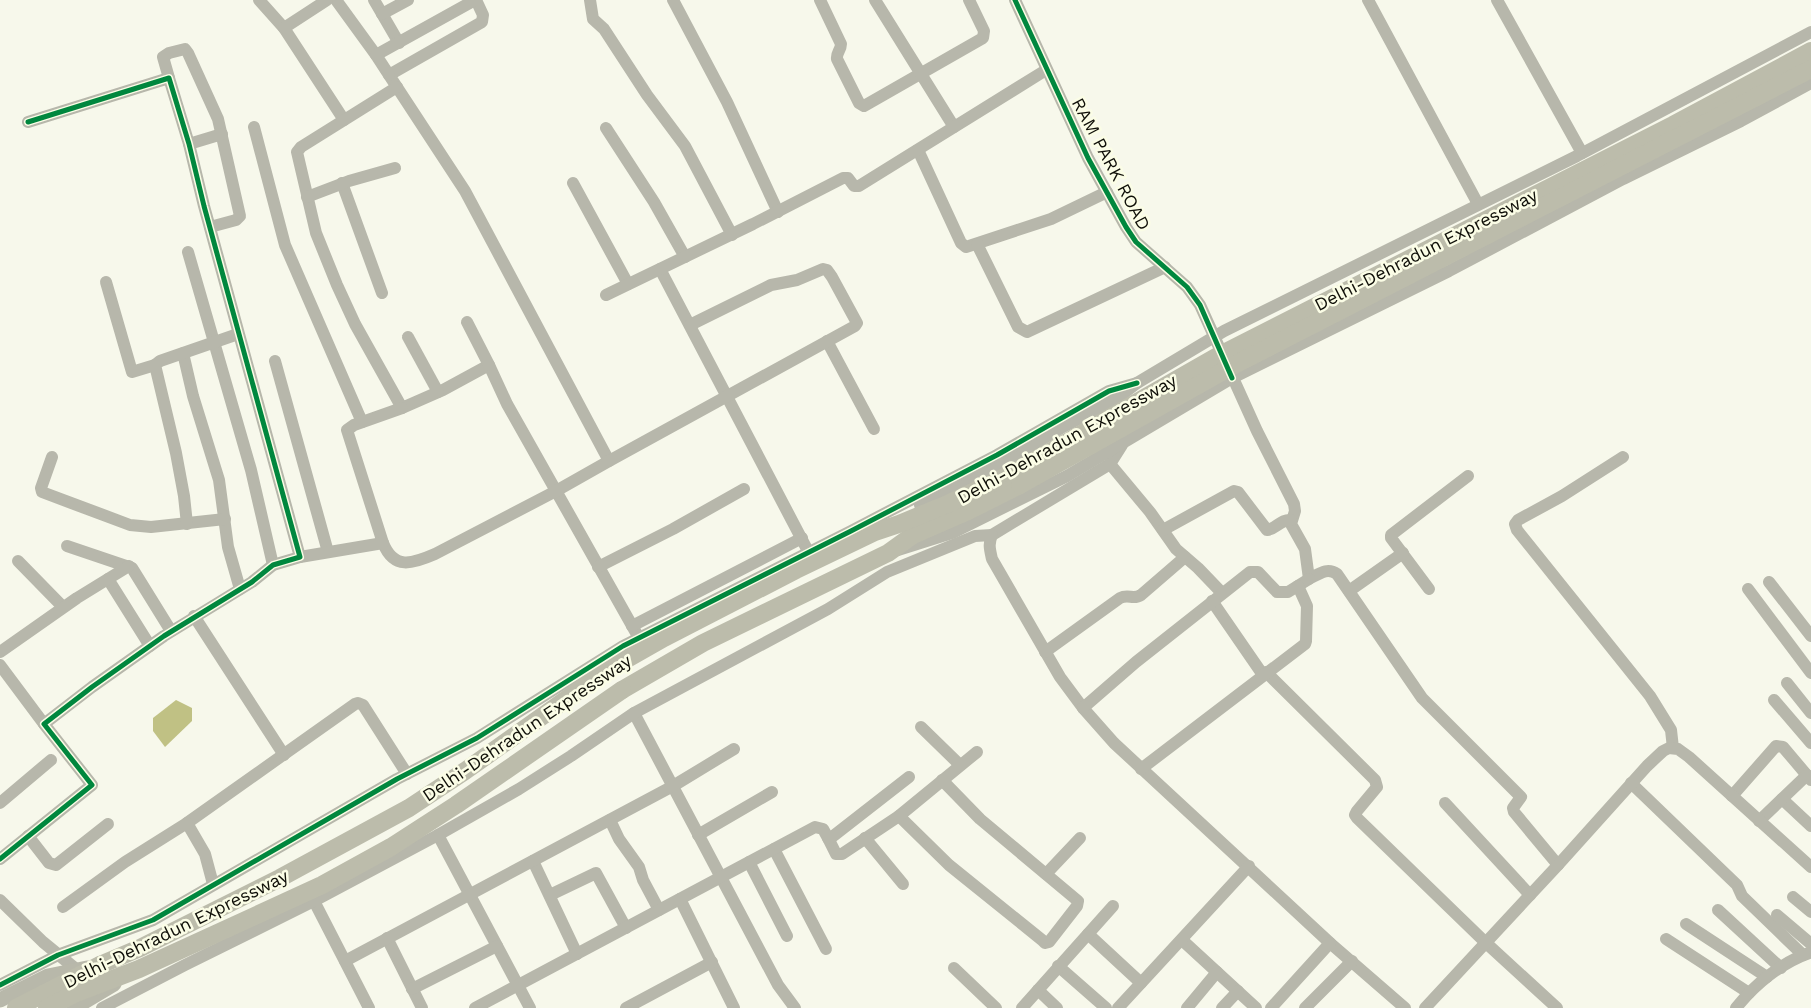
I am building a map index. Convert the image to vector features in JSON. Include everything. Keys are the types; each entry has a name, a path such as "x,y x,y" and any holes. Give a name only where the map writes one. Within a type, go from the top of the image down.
{"highway":[{"name":"Delhi-Dehradun Expressway","path":"47,1008 76,993 139,969 322,885 391,847 456,805 622,690 703,643 888,553 913,535 968,511 1016,479 1216,356 1673,125 1811,51"},
{"name":"Delhi-Dehradun Expressway","path":"16,1008 280,878 409,808 465,771 606,671 672,634 796,570 875,532 1016,479 1811,69"}],"main road":[{"path":"0,1000 48,976 100,965"},
{"path":"74,1008 139,969"}],"street":[{"path":"259,0 284,28 344,120"},
{"path":"284,28 327,0"},
{"path":"336,0 376,55 465,191 609,461"},
{"path":"374,0 398,43"},
{"path":"382,14 408,0"},
{"path":"376,55 475,0 483,15 482,22 389,75"},
{"path":"590,0 593,19 604,29 647,95 685,146 732,235"},
{"path":"673,0 727,102 778,212"},
{"path":"820,0 841,44 837,56 838,59 862,105 866,105 984,38 984,32 969,0"},
{"path":"875,0 954,127"},
{"name":"RAM PARK ROAD","path":"1015,0 1088,158 1126,227 1136,242 1187,287 1200,305 1257,431 1294,504 1295,510 1291,520"},
{"path":"1368,0 1478,204"},
{"path":"1497,0 1582,153"},
{"path":"875,532 911,509 999,464 1060,428 1115,400 1137,383 1215,337 1582,153 1811,32"},
{"path":"210,227 236,220 240,216 222,134 212,105 185,49 169,53 164,57 189,144 210,227 238,334 300,557"},
{"path":"606,295 732,235 843,178 848,178 854,186 859,186 1046,70"},
{"path":"28,122 169,78"},
{"path":"888,553 952,533 1067,476 1232,378 1457,267 1623,179 1740,121 1811,83"},
{"path":"397,87 301,147 297,152 316,233 340,293 355,324 402,408"},
{"path":"254,127 285,245 362,422"},
{"path":"606,128 654,202 685,257"},
{"path":"189,144 222,134"},
{"path":"918,150 961,244 966,247 1051,219 1107,192"},
{"path":"307,197 342,183 395,168"},
{"path":"342,183 382,293"},
{"path":"573,183 628,284"},
{"path":"976,244 1018,327 1027,332 1165,267"},
{"path":"188,252 251,470 273,565"},
{"path":"660,269 809,553"},
{"path":"488,365 438,392 402,408 350,426 347,430 383,543 388,553 398,562 413,562 425,559 556,492 856,326 857,323 828,270 823,269 797,280 772,285 690,325"},
{"path":"106,282 132,372 238,334"},
{"path":"468,322 507,404 639,638"},
{"path":"408,337 438,392"},
{"path":"827,342 874,430"},
{"path":"184,353 193,396 219,480 232,566 240,589"},
{"path":"275,361 328,552"},
{"path":"155,365 176,453 187,524"},
{"path":"0,985 58,955 153,920 407,774 477,738 553,689 639,638 809,553 997,455 1108,391 1137,383"},
{"path":"102,1008 121,1004 185,964 314,901 438,835 534,779 634,713 828,610 887,572 975,536 992,535 1110,464 1124,442"},
{"path":"52,457 41,488 44,494 130,525 151,527 225,519"},
{"path":"1623,457 1514,524 1576,605 1650,696 1671,730 1673,748"},
{"path":"1110,464 1169,539 1198,568 1264,674 1377,783 1376,790 1357,811 1355,815 1357,818 1485,942 1557,1008"},
{"path":"1429,589 1391,538 1392,534 1468,476"},
{"path":"598,566 673,529 744,489"},
{"path":"1163,530 1234,491 1238,492 1267,530 1291,520 1292,527 1305,549 1309,579"},
{"path":"992,535 989,548 992,560 1060,677 1083,708 1114,743 1330,943 1405,1008"},
{"path":"632,626 802,538"},
{"path":"44,724 171,631 240,589 273,565 300,557 383,543"},
{"path":"67,546 129,566 171,631"},
{"path":"1349,590 1403,553"},
{"path":"1045,652 1120,598 1128,596 1134,598 1141,595 1185,557"},
{"path":"18,561 63,607"},
{"path":"0,652 63,607 129,566"},
{"path":"1083,708 1250,572 1258,572 1277,592 1288,592 1323,571 1333,572 1337,574 1349,590 1422,698 1521,797 1513,808 1514,812 1558,866"},
{"path":"108,579 150,646"},
{"path":"1769,582 1811,636"},
{"path":"1142,769 1264,674 1302,647 1306,641 1307,606 1298,586"},
{"path":"1748,589 1811,673"},
{"path":"194,616 284,755"},
{"path":"0,665 92,784 0,859"},
{"path":"1787,683 1811,712"},
{"path":"1774,700 1811,743"},
{"path":"63,907 125,862 188,823 355,704 361,703 407,774"},
{"path":"634,713 778,984 795,1008"},
{"path":"921,728 960,765"},
{"path":"1732,796 1776,746 1783,747 1809,777 1782,799 1760,821"},
{"path":"1425,1008 1558,866 1631,783 1663,751 1673,748 1689,757 1811,866"},
{"path":"345,961 673,786 734,749"},
{"path":"475,1008 815,827 824,830 838,855 899,816 977,752"},
{"path":"0,803 51,760"},
{"path":"828,838 832,837 909,776"},
{"path":"899,816 950,864 1048,943 1077,906 1078,901 980,820 942,780"},
{"path":"1631,783 1737,884 1742,896 1807,954 1767,977 1736,1008"},
{"path":"698,835 772,792"},
{"path":"1782,799 1811,826"},
{"path":"1445,803 1530,895"},
{"path":"610,820 619,839 639,867 643,880 659,910"},
{"path":"188,823 205,854 213,884"},
{"path":"28,836 49,864 56,865 108,824"},
{"path":"438,835 530,1008"},
{"path":"866,838 903,884"},
{"path":"1046,874 1080,838"},
{"path":"774,849 826,950"},
{"path":"533,861 577,954"},
{"path":"749,862 787,936"},
{"path":"1118,1008 1249,866"},
{"path":"550,895 596,873 626,928"},
{"path":"1793,897 1811,912"},
{"path":"680,899 734,1008"},
{"path":"0,900 58,955 121,1004"},
{"path":"314,901 369,1008"},
{"path":"1022,1008 1113,906"},
{"path":"1718,910 1781,968"},
{"path":"1777,915 1811,944"},
{"path":"1686,924 1767,977"},
{"path":"1088,934 1141,983"},
{"path":"387,938 422,1008"},
{"path":"1666,939 1749,993"},
{"path":"1182,940 1256,1008"},
{"path":"1271,1008 1330,943"},
{"path":"412,989 497,946"},
{"path":"1309,1007 1352,961"},
{"path":"626,1008 712,962"},
{"path":"1058,966 1106,1008"},
{"path":"954,968 996,1008"},
{"path":"1188,1008 1217,972"},
{"path":"1038,990 1057,1008"},
{"path":"1222,1008 1238,991"}],"shaded area":[{"path":"176,700 192,708 192,721 165,747 153,731 153,718"}],"cycle path":[{"path":"1015,0 1088,158 1126,227 1136,242 1187,287 1200,305 1232,378"},
{"path":"0,859 92,785 44,724 164,636 252,582 273,565 300,557 204,206 189,144 169,78 28,122"},
{"path":"0,985 58,955 153,920 397,779 477,738 623,646 997,455 1109,391 1137,383"}]}
